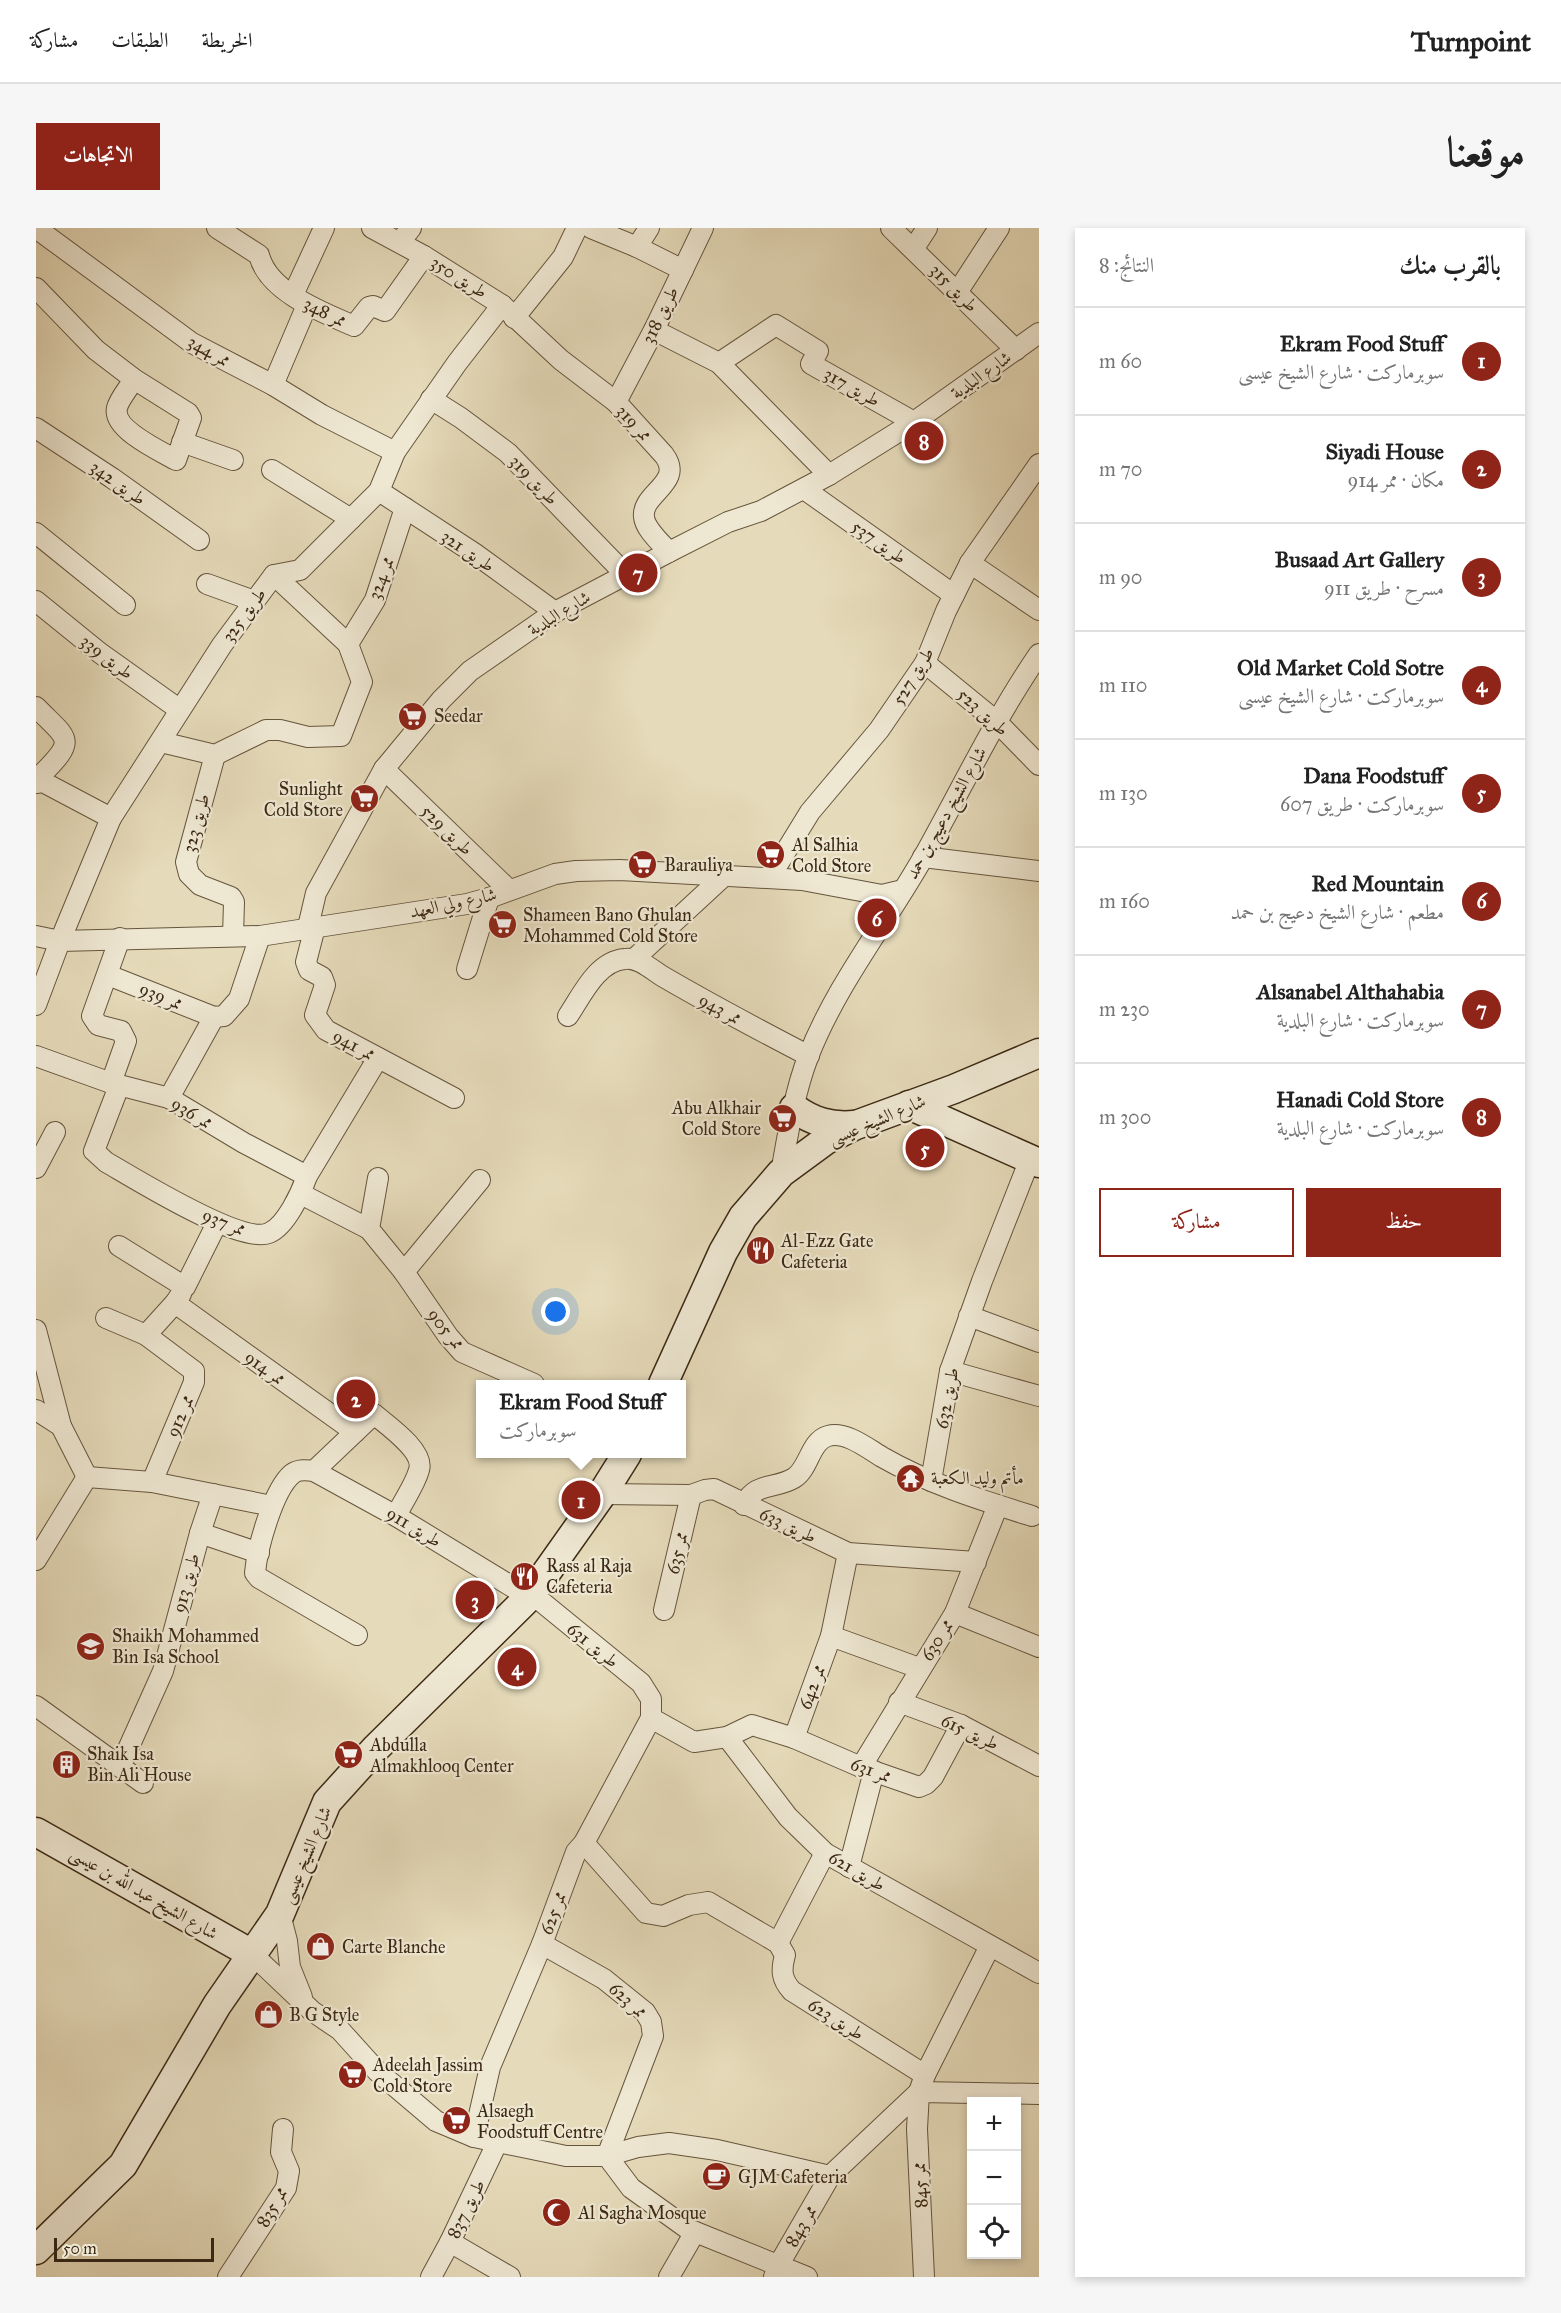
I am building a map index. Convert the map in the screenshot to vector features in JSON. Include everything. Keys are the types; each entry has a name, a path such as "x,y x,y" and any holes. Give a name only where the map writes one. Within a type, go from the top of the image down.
{"street":[{"name":"ممر 344","path":"36,228 185,339 273,385 322,415 395,452"},
{"name":"ممر 348","path":"217,228 260,255 262,268 268,276 300,300 354,326 369,307 373,306 385,311 424,256"},
{"path":"273,385 324,228"},
{"name":"طريق 350","path":"372,228 405,235 424,256 508,311"},
{"name":"طريق 325","path":"36,1005 111,818 222,645 273,575 300,570 379,491 395,452 431,399 508,311 563,256 577,228"},
{"path":"591,228 637,247 683,270"},
{"path":"637,247 649,228"},
{"name":"طريق 318","path":"616,402 703,228"},
{"name":"طريق 315","path":"891,228 1016,350"},
{"path":"914,248 927,228"},
{"path":"958,291 999,228"},
{"path":"36,288 96,350 134,379 188,413 191,418 176,460 122,426 116,416 117,407 134,379"},
{"name":"ممر 319","path":"508,311 561,360 616,402 670,462 671,470 645,507 644,514 644,520 669,552"},
{"name":"طريق 317","path":"719,363 776,325 818,351 811,364 915,422"},
{"path":"654,330 719,363 829,475"},
{"name":"شارع البلدية","path":"312,927 316,893 384,769 441,700 470,672 555,612 728,522 761,511 829,475 915,422 1039,333"},
{"name":"طريق 319","path":"431,399 508,453 626,575"},
{"name":"طريق 342","path":"36,428 112,478 199,540"},
{"path":"182,442 233,460"},
{"name":"طريق 527","path":"770,878 810,812 879,730 925,663 970,563 1039,464"},
{"path":"272,470 351,519"},
{"name":"طريق 537","path":"804,489 954,595"},
{"name":"طريق 321","path":"379,491 474,554 555,612"},
{"name":"ممر 324","path":"348,644 375,600 405,508"},
{"path":"36,533 125,605"},
{"path":"970,563 1039,610"},
{"path":"161,742 215,755 266,730 280,730 308,737 341,736 362,682 348,644 273,575"},
{"path":"207,584 254,601"},
{"name":"طريق 339","path":"36,602 100,653 180,710"},
{"name":"شارع الشيخ دعيج بن حمد","path":"781,1173 798,1089 809,1056 842,986 923,857 996,721 1039,654"},
{"name":"طريق 523","path":"925,663 996,721 1039,765"},
{"path":"36,707 63,734 65,740 62,754 40,777 111,818"},
{"name":"طريق 323","path":"215,755 186,862 189,874 200,885 231,897 234,902 233,936"},
{"name":"طريق 529","path":"384,769 509,890"},
{"path":"923,857 1039,871"},
{"name":"شارع ولي العهد","path":"36,936 60,941 260,936 467,904 555,874 576,871 620,870 802,880 882,895 903,890"},
{"path":"568,1016 586,987 602,969 624,958 634,959 725,875"},
{"path":"467,969 489,898"},
{"name":"ممر 941","path":"312,927 306,962 309,970 322,977 325,985 315,1015 326,1030 454,1098"},
{"path":"170,1098 214,1017 224,1016 239,999 260,936"},
{"path":"115,1085 126,1041 121,1031 98,1025 92,1016 120,938"},
{"name":"ممر 943","path":"634,959 704,1001 809,1056"},
{"name":"ممر 939","path":"108,975 214,1017"},
{"name":"شارع الشيخ عيسى","path":"665,1380 723,1252 743,1217 781,1173 826,1140 856,1125 954,1089 1039,1053"},
{"name":"ممر 936","path":"36,1056 115,1085 170,1098 244,1143 304,1185"},
{"name":"ممر 937","path":"115,1085 94,1151 105,1162 218,1223 255,1234 267,1234 277,1228 378,1058"},
{"path":"909,1105 1034,1161"},
{"path":"794,1108 819,1122 844,1126 856,1125"},
{"path":"36,1167 55,1132"},
{"name":"طريق 632","path":"931,1481 950,1371 969,1316 1034,1161"},
{"path":"369,1229 378,1178"},
{"path":"404,1272 480,1180"},
{"name":"ممر 905","path":"304,1185 369,1229 404,1272 448,1336 462,1352 525,1380"},
{"path":"146,1335 180,1295 218,1223"},
{"path":"119,1246 180,1295"},
{"name":"ممر 914","path":"180,1295 355,1432"},
{"path":"969,1316 1039,1342"},
{"name":"ممر 912","path":"106,1318 146,1335 194,1371 194,1382 152,1482"},
{"path":"36,1330 61,1426 87,1477"},
{"path":"950,1371 1039,1396"},
{"path":"36,1410 61,1426"},
{"path":"314,1472 374,1414 412,1448 419,1458 420,1468 396,1516"},
{"path":"744,1505 749,1495 756,1489 788,1482 798,1475 818,1442 825,1436 835,1435 850,1438 887,1460 931,1481 1032,1516"},
{"name":"شارع الشيخ عيسى","path":"36,2250 123,2165 217,2005 280,1914 327,1802 376,1748 530,1595 602,1494 624,1458"},
{"name":"طريق 911","path":"272,1506 281,1486 294,1472 306,1469 396,1516 530,1595"},
{"path":"87,1477 152,1482 272,1506 255,1573 259,1578 357,1635"},
{"path":"36,1560 87,1477"},
{"name":"طريق 633","path":"602,1494 691,1495 714,1489 848,1552 976,1562"},
{"name":"طريق 913","path":"120,1767 163,1671 200,1533 213,1494"},
{"name":"ممر 635","path":"664,1610 691,1495"},
{"name":"ممر 630","path":"849,1867 867,1769 899,1702 955,1612 998,1505"},
{"name":"طريق 913","path":"200,1533 259,1553"},
{"name":"ممر 642","path":"794,1738 831,1636 848,1552"},
{"name":"طريق 631","path":"530,1595 640,1683 651,1709"},
{"path":"955,1612 1039,1647"},
{"path":"831,1636 919,1668"},
{"name":"طريق 615","path":"899,1702 962,1725 1039,1766"},
{"path":"36,1706 143,1783"},
{"path":"651,1709 694,1742 727,1737"},
{"name":"ممر 625","path":"474,2137 490,2067 542,1944 576,1852 584,1843 651,1709"},
{"name":"ممر 631","path":"727,1737 752,1725 794,1738 867,1769 919,1786 933,1778 962,1725"},
{"name":"طريق 621","path":"727,1737 788,1817 825,1853 1039,1973"},
{"name":"شارع الشيخ عبد الله بن عيسى","path":"36,1832 252,1954"},
{"path":"584,1843 646,1914 663,1916 689,1905 708,1902 778,1943 825,1853"},
{"path":"280,1914 287,1941 290,1968 298,1991 312,2011"},
{"name":"طريق 623","path":"778,1943 785,1955 782,1969 783,1981 792,1991 922,2084"},
{"name":"ممر 623","path":"542,1944 604,1979 645,2012 651,2022 653,2036 607,2156"},
{"path":"990,1946 922,2084 1039,2094"},
{"path":"252,1954 312,2011 340,2030 377,2072 436,2121 474,2137 566,2156 607,2156 638,2147 669,2144 717,2150 830,2176"},
{"name":"ممر 843","path":"776,2272 830,2176 922,2084"},
{"name":"ممر 845","path":"922,2084 917,2129 924,2277"},
{"name":"ممر 835","path":"228,2277 286,2188 288,2171 281,2152 283,2129"},
{"name":"طريق 837","path":"431,2277 498,2141"},
{"path":"607,2156 631,2188 695,2232 776,2272 807,2277"},
{"path":"669,2277 695,2232"},
{"path":"450,2242 510,2277"}],"place":[{"name":"Hanadi Cold Store","path":"924,441"},
{"name":"Alsanabel Althahabia","path":"638,573"},
{"name":"Seedar","path":"413,716"},
{"name":"Sunlight Cold Store","path":"364,799"},
{"name":"Al Salhia Cold Store","path":"771,855"},
{"name":"Barauliya","path":"643,865"},
{"name":"Red Mountain","path":"877,918"},
{"name":"Shameen Bano Ghulan Mohammed Cold Store","path":"502,925"},
{"name":"Abu Alkhair Cold Store","path":"782,1118"},
{"name":"Dana Foodstuff","path":"925,1148"},
{"name":"Al-Ezz Gate Cafeteria","path":"760,1251"},
{"name":"Siyadi House","path":"356,1399"},
{"name":"مأتم وليد الكعبة","path":"910,1478"},
{"name":"Ekram Food Stuff","path":"581,1500"},
{"name":"Rass al Raja Cafeteria","path":"525,1576"},
{"name":"Busaad Art Gallery","path":"475,1600"},
{"name":"Shaikh Mohammed Bin Isa School","path":"91,1646"},
{"name":"Old Market Cold Sotre","path":"517,1667"},
{"name":"Abdulla Almakhlooq Center","path":"349,1755"},
{"name":"Shaik Isa Bin Ali House","path":"66,1764"},
{"name":"Carte Blanche","path":"321,1947"},
{"name":"B G Style","path":"268,2015"},
{"name":"Adeelah Jassim Cold Store","path":"352,2075"},
{"name":"Alsaegh Foodstuff Centre","path":"456,2121"},
{"name":"GJM Cafeteria","path":"717,2177"},
{"name":"Al Sagha Mosque","path":"557,2213"}]}
